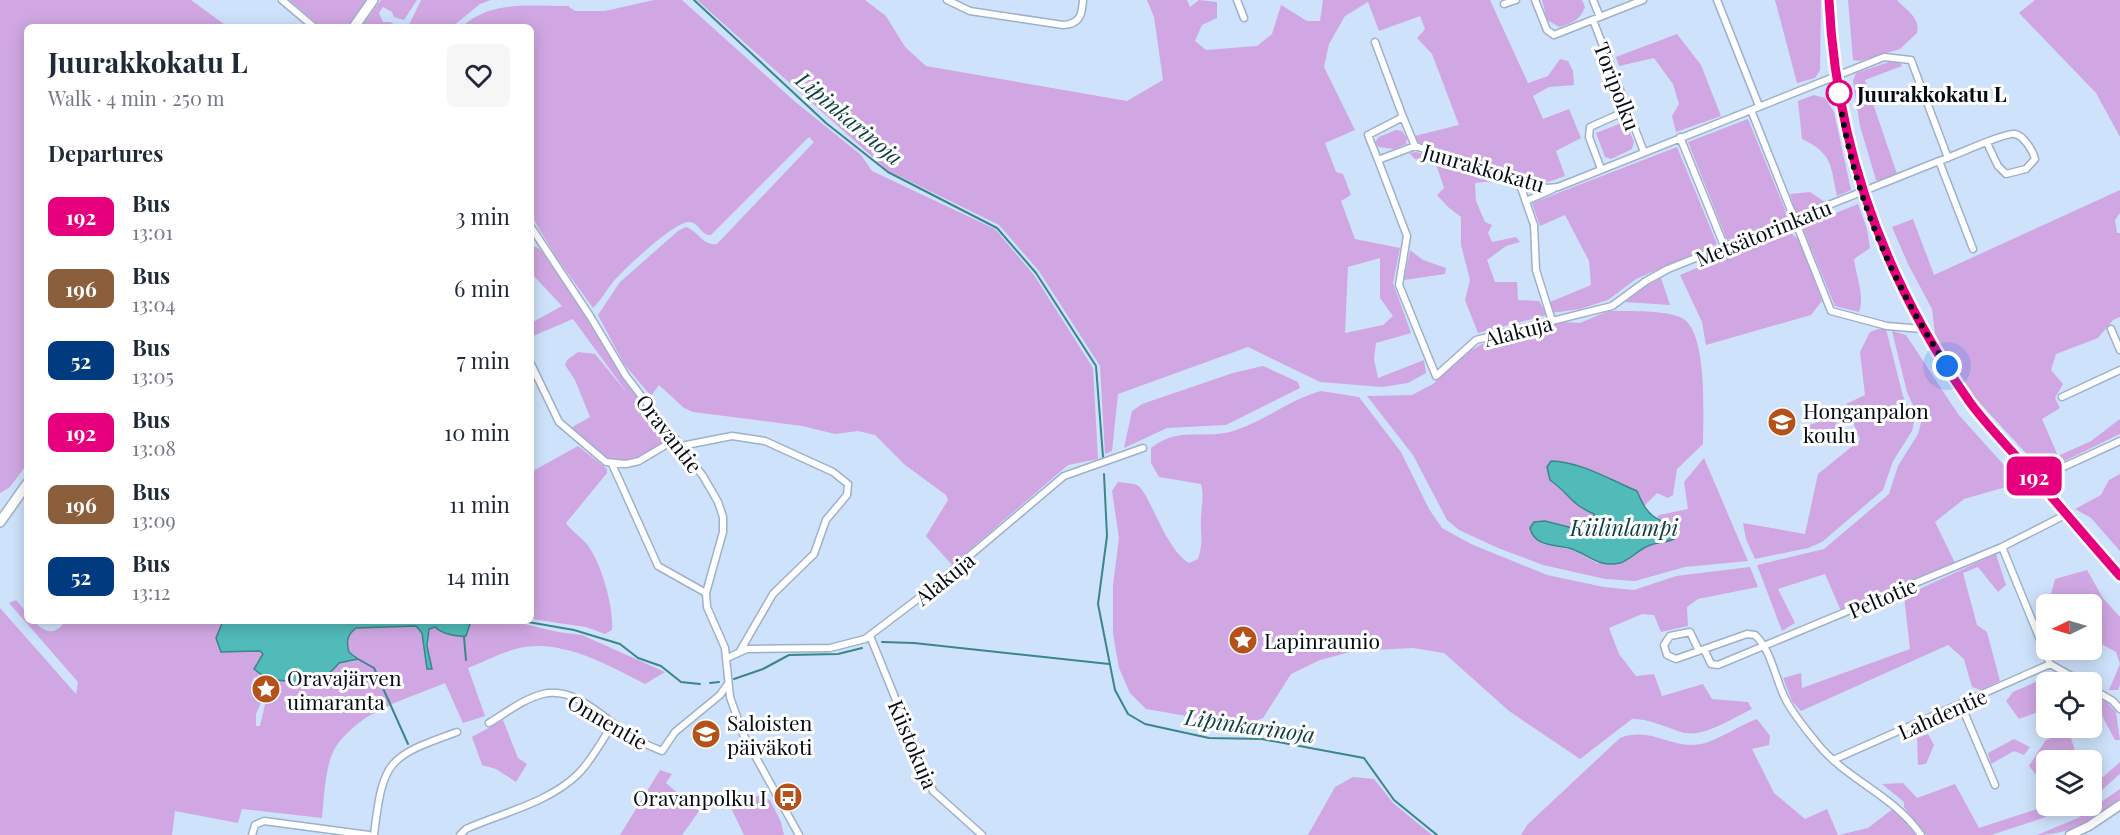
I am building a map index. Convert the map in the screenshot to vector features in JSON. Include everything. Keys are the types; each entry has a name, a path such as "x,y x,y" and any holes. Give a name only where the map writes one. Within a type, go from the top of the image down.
{"main road":[{"path":"356,24 373,0"},
{"path":"0,522 24,488"}],"street":[{"path":"282,0 310,24"},
{"path":"946,0 970,11 1063,25 1078,21 1082,14 1083,0"},
{"path":"1237,0 1244,18"},
{"path":"1504,4 1516,0"},
{"path":"1535,0 1547,30 1554,35 1642,0"},
{"path":"1593,0 1600,17"},
{"path":"1718,0 1760,106"},
{"path":"1829,0 1836,76 1849,144 1862,193 1882,248 1922,329 1971,403 2065,515 2120,576"},
{"name":"Toripolku","path":"1593,20 1644,152"},
{"path":"1375,42 1415,147"},
{"name":"Juurakkokatu","path":"1378,160 1415,147 1547,188 1558,187 1884,57 1911,60 1948,158"},
{"path":"1601,169 1589,137 1590,127 1628,110"},
{"path":"1751,110 1832,311 1899,328 1922,329"},
{"path":"1378,160 1368,135 1403,117"},
{"name":"Metsätorinkatu","path":"1612,306 1646,281 1668,269 1987,143 2016,134 2033,152 2034,159 2026,170 2006,174 1998,166 1987,143"},
{"path":"1680,137 1725,248"},
{"name":"Alakuja","path":"1378,160 1407,236 1400,285 1436,376 1476,340 1612,306"},
{"path":"1939,162 1973,249"},
{"path":"1518,179 1534,225 1536,270 1552,321"},
{"path":"1526,201 1558,187"},
{"name":"Oravantie","path":"534,239 590,316 626,376 676,439 712,491 723,517 721,544 706,593"},
{"path":"2111,329 2120,350"},
{"path":"534,370 559,422 591,451 612,464 658,566 706,593 708,607 727,658 727,684 746,742 799,835"},
{"path":"2062,397 2120,370"},
{"path":"681,446 732,436 772,443 833,472 848,484 847,495 826,520 814,554 773,594 740,651"},
{"path":"612,464 639,461 676,439"},
{"path":"2041,484 2059,469 2120,441"},
{"name":"Alakuja","path":"727,658 740,651 830,648 870,636 923,595 1064,476 1143,448"},
{"name":"Peltotie","path":"1702,650 1711,664 1718,665 2002,547 2065,515"},
{"path":"2002,547 2050,664 2064,672"},
{"path":"1702,650 1689,632 1670,636 1664,645 1671,659 1702,650 1747,634 1755,635 1764,647 1786,699 1816,742 1855,780 1878,792 1902,811 1921,835"},
{"name":"Kiistokuja","path":"870,636 933,791 982,835"},
{"name":"Lahdentie","path":"1833,760 2050,664"},
{"name":"Onnentie","path":"489,723 533,698 555,693 579,700 639,741 662,751 675,732 720,695 727,684"},
{"path":"2102,694 2113,701 2120,709"},
{"path":"1961,705 1995,784"},
{"path":"460,835 466,830 568,783 585,766 613,724"},
{"path":"252,835 255,825 271,821 372,835 379,791 387,769 411,748 457,732"},
{"path":"2070,835 2120,806"}],"shaded area":[{"path":"0,0 191,0 224,24 24,24 24,468 10,487 0,493"},
{"path":"289,0 367,0 350,24 317,24"},
{"path":"381,0 417,0 404,20 394,17 392,12 383,7 379,13 383,22 394,24 363,24"},
{"path":"421,0 491,0 480,4 456,24 409,24"},
{"path":"654,0 682,0 793,100 861,155 872,171 995,229 1034,275 1093,368 1098,459 1068,465 952,565 926,536 948,500 946,495 905,465 875,435 858,431 835,434 802,426 693,412 684,408 659,385 651,396 624,364 598,315 620,282 678,231 686,227 704,241 717,244 814,142 809,137 711,235 689,222 673,229 649,247 613,282 593,308 556,257 534,220 534,24 465,24 485,12 511,6 568,6 575,11 605,11"},
{"path":"697,0 865,0 886,16 905,47 926,66 1127,101 1163,80 1154,17 1147,0 1187,0 1190,7 1199,0 1217,2 1217,18 1202,25 1195,41 1206,50 1257,46 1272,34 1281,5 1307,21 1320,21 1323,0 1490,0 1528,83 1548,76 1560,59 1568,61 1573,71 1574,85 1549,87 1533,96 1543,119 1569,109 1581,138 1556,151 1565,176 1548,182 1417,142 1415,136 1459,125 1432,54 1417,38 1425,29 1420,16 1379,31 1368,2 1345,16 1329,44 1324,67 1355,130 1325,143 1336,172 1343,174 1351,195 1341,201 1355,239 1400,248 1393,283 1411,333 1376,343 1374,359 1378,378 1424,360 1426,373 1408,383 1382,387 1320,382 1248,347 1118,394 1112,451 1105,454 1100,366 1039,271 999,225 887,170","holes":["1380,258 1380,298 1393,316 1383,325 1345,333 1348,267"]},
{"path":"1542,0 1582,0 1585,7 1575,20 1559,27 1547,20"},
{"path":"1775,0 1821,0 1820,70 1815,78 1797,83"},
{"path":"1848,0 1897,0 1915,19 1917,33 1900,49 1860,61 1853,60"},
{"path":"2035,0 2120,0 2120,137 2096,93 2019,13"},
{"path":"1677,34 1701,65 1721,116 1676,132 1672,116 1679,104 1673,84 1654,58 1619,66 1616,57"},
{"path":"1889,62 1900,62 1902,66 1865,80 1897,174 1879,181 1876,180 1860,126 1853,81 1856,73"},
{"path":"1814,95 1825,98 1834,112 1851,190 1837,196 1829,161 1820,150 1802,139 1798,101"},
{"path":"1748,119 1788,217 1727,240 1688,142"},
{"path":"1619,124 1628,128 1634,142 1632,149 1611,159 1605,157 1596,133"},
{"path":"1396,130 1402,131 1407,138 1406,144 1394,149 1379,147 1375,142 1379,137"},
{"path":"1677,147 1717,244 1636,279 1608,300 1580,309 1552,313 1550,302 1591,285 1589,261 1565,215 1540,226 1532,203"},
{"path":"1416,152 1492,173 1493,181 1475,183 1476,201 1485,222 1492,225 1488,233 1492,242 1516,237 1520,242 1506,246 1487,260 1495,282 1517,282 1518,300 1539,301 1547,315 1478,333 1465,300 1470,280 1461,245 1461,217 1437,195 1444,188 1436,164 1415,159 1409,153"},
{"path":"2120,190 2120,213 2115,220 2117,233 2120,233 2120,317 2113,320 2098,338 2056,354 2051,370 2063,384 2055,398 2060,408 2042,419 2058,456 2091,441 2120,419 2120,434 2046,470 2036,464 1976,399 1942,347 1935,334 1932,309 1908,264 1892,227 1913,219 1934,275"},
{"path":"1810,192 1825,202 1796,214 1790,194"},
{"path":"1858,204 1867,229 1870,248 1854,259 1861,293 1859,312 1835,306 1803,229 1814,222"},
{"path":"1788,230 1799,240 1822,301 1811,315 1706,345 1702,322 1680,275"},
{"path":"534,246 540,249 663,430 665,440 660,445 633,459 611,460 569,429 590,417 575,380 565,365 567,360 578,352 595,354 628,394 573,319 534,336 534,321 562,306 534,276"},
{"path":"1410,250 1423,260 1446,268 1445,274 1404,280"},
{"path":"1661,278 1670,305 1625,302 1641,289"},
{"path":"1608,311 1675,315 1690,326 1700,357 1703,444 1677,469 1673,495 1668,498 1657,493 1644,506 1636,491 1605,476 1573,464 1551,461 1550,480 1575,503 1594,514 1595,525 1588,532 1545,521 1534,522 1542,544 1573,550 1597,563 1622,562 1649,545 1664,543 1672,525 1657,518 1659,515 1688,509 1684,482 1704,458 1748,561 1685,567 1635,581 1605,579 1543,565 1498,548 1459,530 1447,520 1413,455 1367,396 1412,395 1433,384 1468,352 1493,338 1563,322 1580,323"},
{"path":"1886,329 1903,396 1914,422 1912,431 1893,461 1883,490 1822,542 1808,548 1755,559 1746,539 1743,523 1805,534 1818,474 1860,440 1846,404 1865,395 1860,352 1870,332"},
{"path":"1892,331 1906,335 1958,414 2020,483 1964,499 1935,522 1955,563 1841,611 1825,574 1778,589 1795,623 1782,631 1757,565 1824,549 1889,494 1898,466 1918,434 1921,423 1907,392"},
{"path":"1263,366 1298,382 1300,388 1226,425 1167,428 1124,448 1132,411 1142,404 1233,373"},
{"path":"1321,391 1359,397 1401,452 1429,509 1442,528 1471,544 1547,575 1604,587 1634,590 1676,576 1750,567 1758,587 1698,599 1687,607 1688,626 1661,632 1654,615 1642,614 1609,628 1619,654 1636,676 1654,674 1662,696 1703,684 1712,699 1748,702 1752,709 1699,733 1681,732 1651,722 1632,719 1580,759 1509,711 1444,653 1413,648 1354,651 1320,660 1291,674 1263,718 1244,726 1146,709 1130,693 1119,668 1113,634 1113,585 1119,538 1112,491 1118,482 1137,485 1147,498 1165,534 1180,556 1189,563 1198,559 1203,496 1201,484 1159,477 1151,463 1151,448 1172,437 1236,430 1299,399"},
{"path":"1834,416 1840,432 1809,444 1802,428"},
{"path":"578,446 607,469 607,473 566,523 589,547 603,576 612,621 612,630 605,634 586,627 534,619 534,470"},
{"path":"2120,474 2120,551 2091,518 2075,509 2101,495 2109,480"},
{"path":"1996,554 2006,585 1998,592 1978,567 1963,573 1977,625 1987,632 2000,681 1981,690 1972,687 1964,659 1948,645 1801,711 1792,701 1783,678 1801,673 1802,688 1910,649 1904,596"},
{"path":"2087,570 2101,594 2051,594 2055,579"},
{"path":"2102,596 2120,617 2120,664 2116,652 2102,644"},
{"path":"16,600 24,609 24,620 9,603"},
{"path":"0,608 76,694 78,682 27,624 37,624 46,630 54,631 63,624 222,624 216,638 235,650 245,652 257,650 263,654 256,664 259,674 263,676 261,680 254,677 251,685 263,698 256,714 256,726 260,726 266,700 282,692 274,681 288,681 298,687 334,670 339,663 355,661 355,655 349,652 348,642 349,636 356,628 416,626 422,633 427,669 429,629 435,627 457,634 466,632 470,624 525,624 582,635 665,672 645,684 599,661 566,650 533,646 498,655 468,668 485,716 463,723 445,683 372,714 347,733 337,745 330,760 322,818 242,809 238,823 175,811 172,835 0,835"},
{"path":"2120,664 2118,690 2109,690"},
{"path":"2036,682 2036,713 2019,719 2006,701 2013,692"},
{"path":"2105,700 2116,712 2120,740 2115,740 2102,716 2102,701"},
{"path":"1757,719 1770,736 1769,745 1752,749 1774,793 1805,819 1827,809 1838,835 1521,835 1527,825 1620,738 1642,735 1680,744 1701,744"},
{"path":"503,720 518,758 527,764 516,782 496,769 482,765 472,737"},
{"path":"1928,734 1934,745 1926,764 1918,765 1917,738"},
{"path":"2051,738 2071,738 2075,750 2039,750 2045,741"},
{"path":"2014,739 2030,747 2024,755 2014,751 1991,764 1988,753"},
{"path":"2036,755 2036,775 2029,766"},
{"path":"2120,762 2120,774 2102,790 2103,777"},
{"path":"660,770 672,774 666,783 699,811 682,835 620,835"},
{"path":"1353,777 1374,779 1394,804 1432,835 1308,835 1335,787"},
{"path":"1903,783 1917,798 1955,784 1979,828 2036,809 2036,816 2047,816 1991,835 1926,835 1904,807 1904,802 1882,784"},
{"path":"2120,789 2120,800 2102,813 2102,801"},
{"path":"758,796 770,800 781,822 784,835 744,835 730,806 748,797"},
{"path":"1894,808 1916,835 1839,835 1868,828"},
{"path":"2098,816 2071,829 2037,835 2078,818"}],"water":[{"name":"Kiilinlampi","path":"1551,461 1573,464 1637,491 1650,514 1671,526 1674,539 1651,545 1624,562 1606,564 1572,549 1547,544 1536,539 1530,528 1534,522 1545,521 1588,532 1595,524 1594,514 1580,506 1550,480 1547,467"},
{"path":"222,624 470,624 466,636 442,632 435,627 429,629 427,646 432,669 427,669 422,633 416,626 356,628 349,636 348,645 349,652 358,659 339,663 321,680 303,687 269,678 254,669 263,654 260,651 221,652 216,638"}],"waterway":[{"name":"Lipinkarinoja","path":"694,0 826,123 888,172 997,228 1036,273 1096,366 1103,457"},
{"name":"Lipinkarinoja","path":"1104,474 1107,536 1098,604 1115,690 1128,714 1145,724 1209,738 1262,739 1364,758 1394,800 1437,835"},
{"path":"534,623 574,630 620,644 638,658 661,666 681,682 700,684"},
{"path":"464,637 466,660"},
{"path":"882,642 914,643 1109,664"},
{"path":"734,679 763,669 789,655 838,654 862,648"},
{"path":"358,659 374,668 408,744"},
{"path":"710,683 719,682"}],"bus line":[{"name":"192","path":"1829,0 1830,31 1836,76 1851,154 1882,248 1901,288 1922,329 1971,403 2065,515 2120,576"}],"place":[{"name":"Juurakkokatu L","path":"1839,93"},
{"name":"Honganpalon koulu","path":"1782,422"},
{"name":"Lapinraunio","path":"1243,640"},
{"name":"Oravajärven uimaranta","path":"266,689"},
{"name":"Saloisten päiväkoti","path":"706,734"},
{"name":"Oravanpolku I","path":"788,797"}],"route":[{"path":"1839,93 1851,154 1882,248 1922,329 1947,366"}]}
